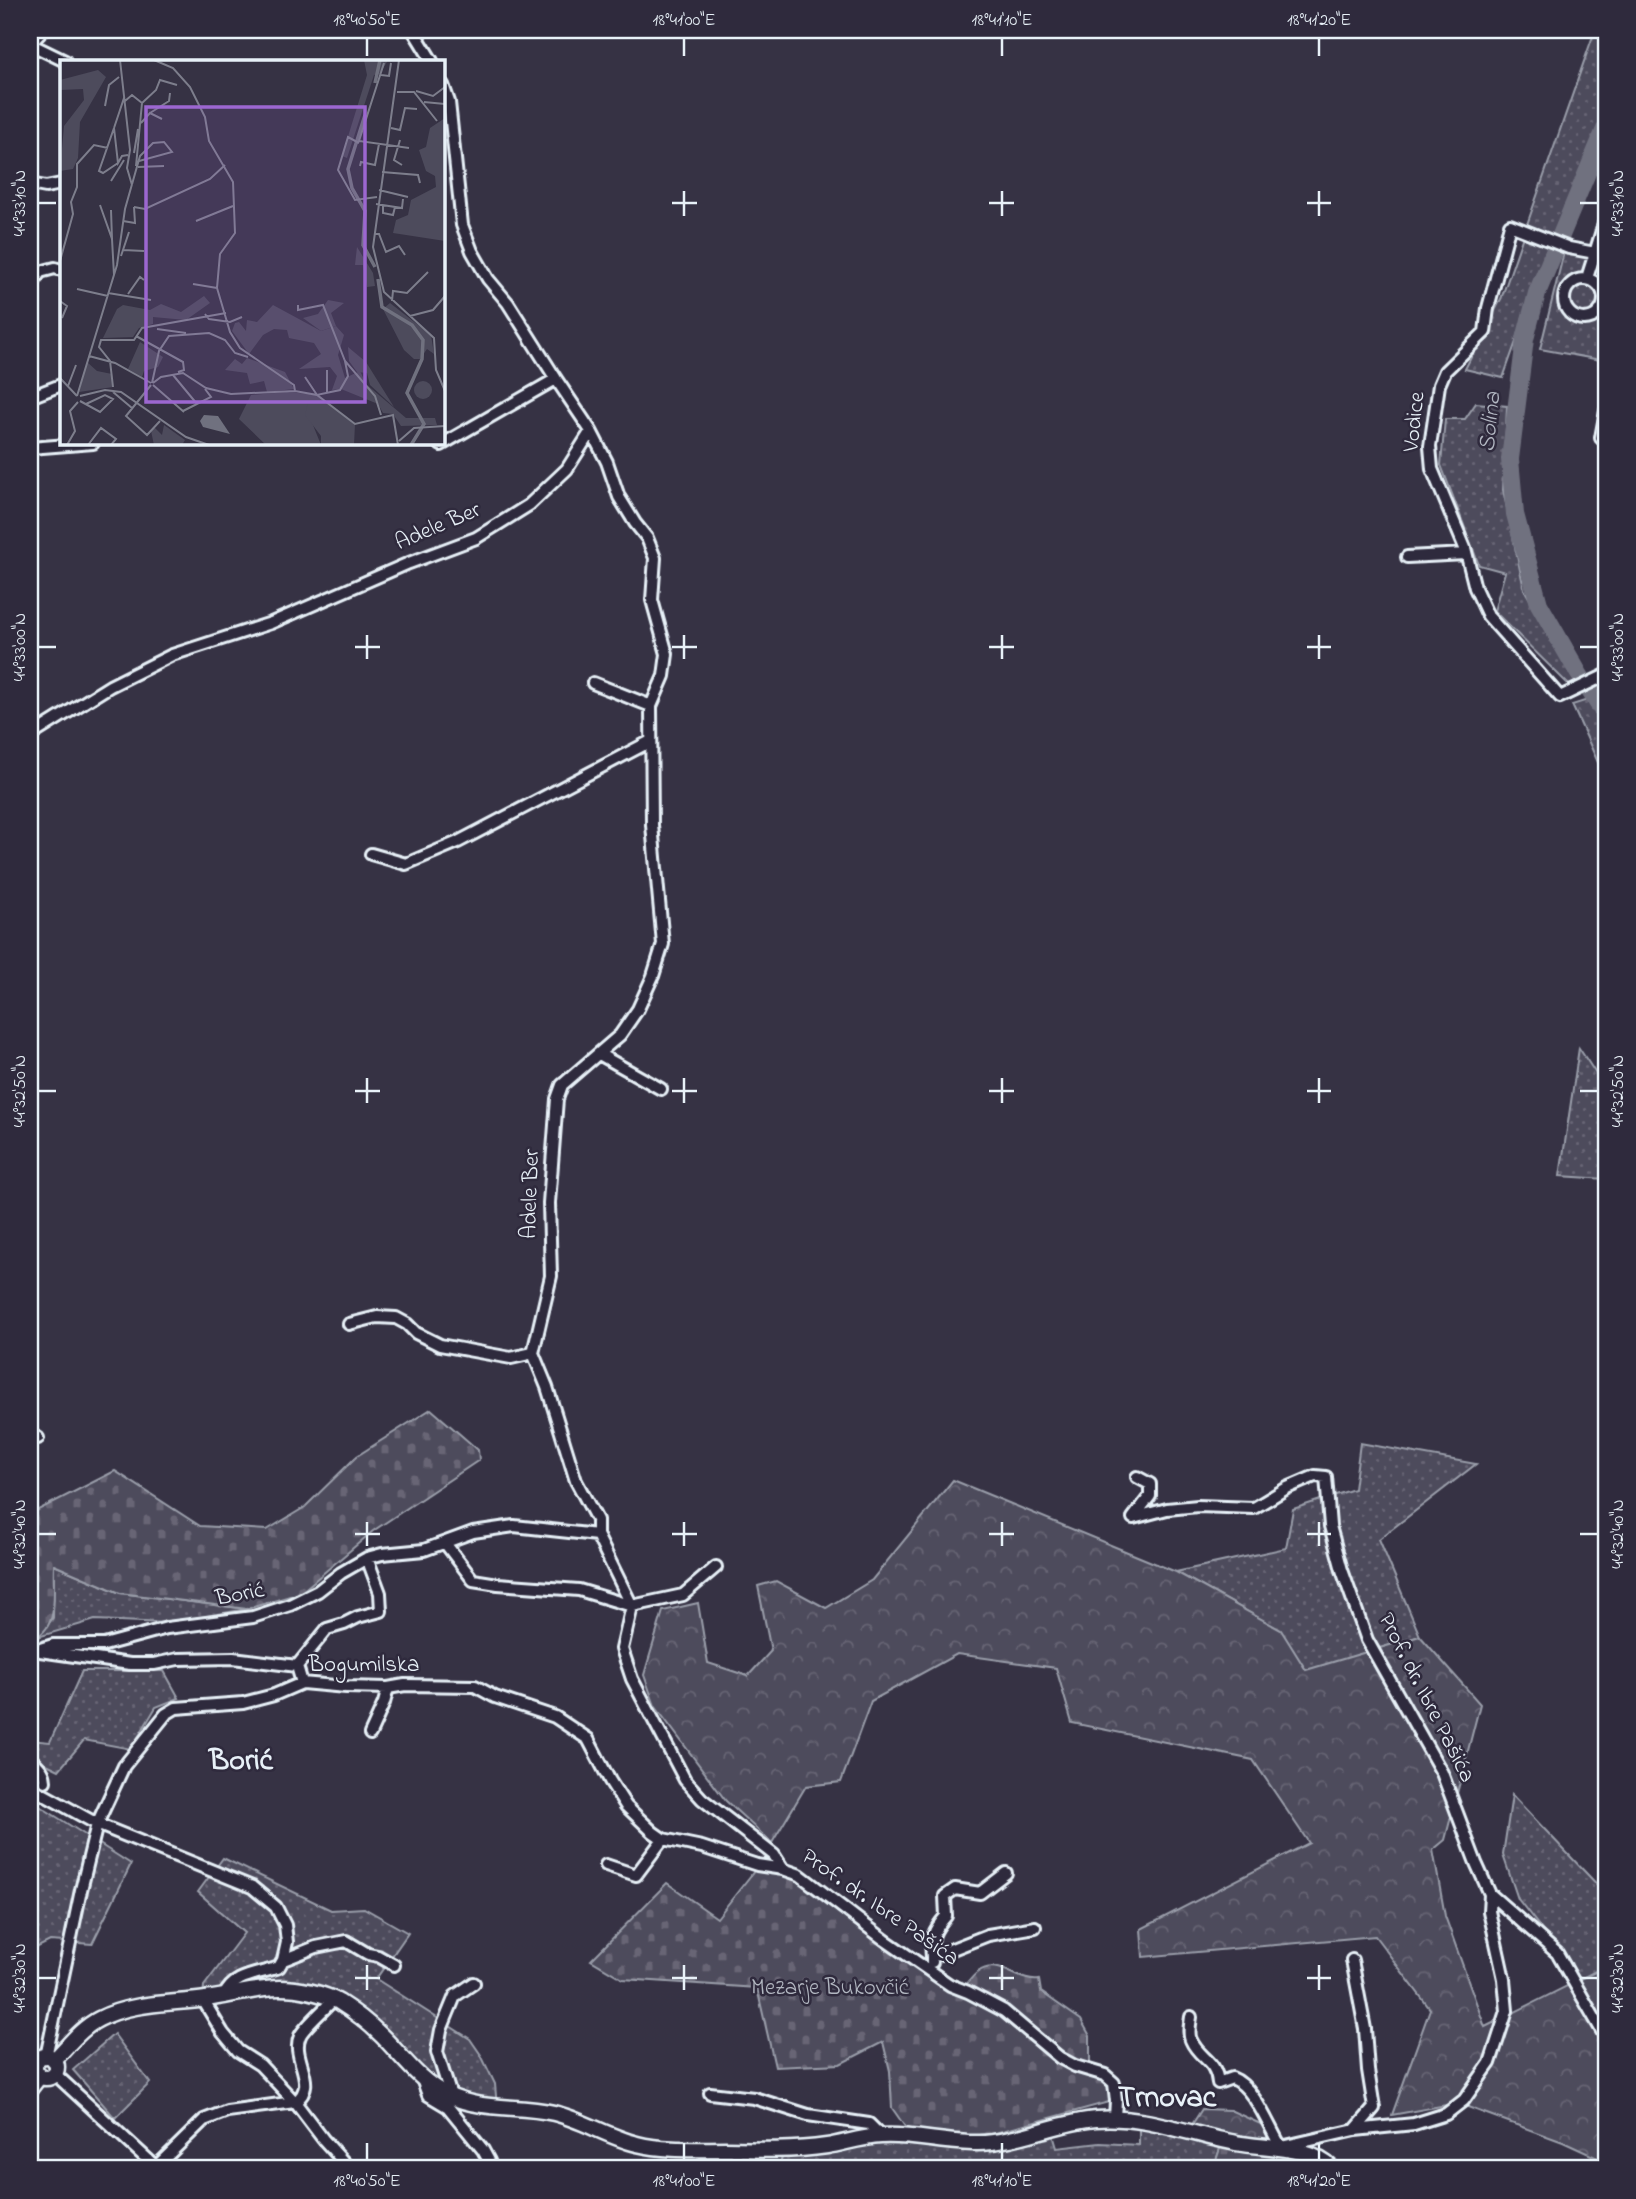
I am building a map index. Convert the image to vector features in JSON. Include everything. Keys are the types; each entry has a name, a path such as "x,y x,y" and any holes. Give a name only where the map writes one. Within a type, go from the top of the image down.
{"street":[{"path":"43,30 30,44 63,60"},
{"path":"413,30 431,60"},
{"name":"Adele Ber","path":"444,88 449,102 462,225 472,251 488,279 509,303 591,431 607,462 619,497 647,538 654,558 652,600 667,654 664,676 651,706 652,825 663,944 653,976 638,1009 620,1035 562,1086 557,1099 549,1203 551,1276 533,1353"},
{"path":"30,184 47,187 60,184"},
{"path":"1587,278 1600,255 1606,218"},
{"name":"Vodice","path":"1600,255 1569,248 1510,225 1488,308 1485,332 1445,371 1440,385 1430,446 1432,469 1466,554 1475,588 1488,615 1564,695 1604,676"},
{"path":"30,288 40,272 55,268 60,270"},
{"path":"441,446 556,379"},
{"path":"30,397 60,385"},
{"path":"1601,438 1606,411"},
{"name":"Adele Ber","path":"30,736 110,686 172,655 271,623 409,563 476,538 529,505 567,469 591,431"},
{"path":"30,448 80,444"},
{"path":"1407,557 1466,554"},
{"path":"593,683 651,706"},
{"path":"371,854 406,864 458,842 651,741"},
{"path":"599,1054 661,1089"},
{"path":"349,1324 377,1317 396,1318 416,1333 440,1345 511,1358 533,1353 547,1387 576,1480 597,1520 597,1535 632,1606"},
{"name":"Prof. dr. Ibre Pašića","path":"1137,1478 1150,1484 1150,1496 1133,1518 1167,1509 1188,1507 1254,1508 1287,1488 1315,1476 1326,1477 1330,1526 1342,1570 1367,1640 1442,1773 1490,1894 1557,1953 1606,2038"},
{"name":"Borić","path":"34,1650 53,1644 104,1644 167,1628 253,1617 290,1605 318,1591 341,1573 368,1558 424,1550 473,1532 514,1527 597,1535"},
{"path":"445,1543 473,1580 579,1590 632,1606 683,1595 716,1567"},
{"path":"297,1666 327,1629 381,1611 380,1593 368,1558"},
{"name":"Prof. dr. Ibre Pašića","path":"632,1606 622,1649 632,1679 685,1780 702,1799 774,1855 783,1869 800,1875 931,1972 950,1985 1004,2011 1060,2058 1075,2066 1105,2075 1114,2083 1115,2118"},
{"path":"34,1650 130,1664 154,1664 178,1659 233,1658 297,1666"},
{"path":"297,1666 302,1683"},
{"name":"Bogumilska","path":"44,2065 97,1824 124,1766 166,1714 176,1708 243,1703 274,1695 302,1683 346,1688 475,1686 495,1697 555,1717 588,1739 626,1806 663,1839 702,1847 757,1865 783,1869"},
{"path":"370,1734 388,1688"},
{"path":"30,1759 38,1765 45,1781"},
{"path":"30,1787 97,1824 252,1887 276,1907 285,1925 287,1942 279,1967 236,1979 224,1996"},
{"path":"606,1865 636,1875 663,1839"},
{"path":"931,1972 930,1943 937,1927 946,1916 945,1896 955,1889 980,1893 1006,1873"},
{"name":"Prof. dr. Ibre Pašića","path":"1281,2147 1355,2130 1414,2124 1446,2114 1464,2100 1490,2063 1507,2011 1504,1979 1489,1911 1490,1894"},
{"path":"932,1956 988,1935 1035,1927"},
{"path":"283,1960 316,1947 346,1941 394,1965"},
{"path":"1352,1960 1365,2029 1374,2108 1355,2130"},
{"path":"451,2096 437,2052 441,2031 455,1996 474,1983"},
{"name":"Prof. dr. Ibre Pašića","path":"30,2089 44,2065 99,2019 144,2006 280,1988 301,1990 334,1999 354,2011 381,2034 422,2079 472,2105 539,2110 579,2121 637,2144 666,2149 794,2149 881,2136 982,2144 1090,2119 1115,2118 1139,2120 1237,2143 1281,2147 1316,2158 1333,2169"},
{"path":"44,2065 157,2168 204,2120 227,2111 295,2102 302,2097 306,2088 299,2049 300,2035 334,1999"},
{"path":"203,2000 230,2042 238,2051 260,2065 295,2102 350,2169"},
{"path":"1191,2017 1190,2038 1214,2066 1218,2083 1231,2078 1239,2080 1254,2096 1281,2147"},
{"path":"422,2079 428,2095 448,2107 483,2150 489,2161 482,2169"},
{"path":"710,2093 754,2098 808,2115 869,2124 881,2136"}],"green space":[{"path":"1595,30 1606,30 1606,118 1558,224 1503,378 1465,369 1501,299"},
{"path":"1564,252 1606,261 1606,361 1540,349"},
{"path":"1476,403 1507,406 1503,490 1524,589 1576,682 1570,686 1494,611 1505,572 1479,565 1441,465 1445,419 1465,419"},
{"path":"1606,694 1606,780 1572,705"},
{"path":"1579,1048 1606,1089 1606,1179 1560,1176"},
{"path":"431,1409 478,1450 479,1460 373,1531 300,1593 247,1609 120,1593 54,1565 51,1618 40,1635 30,1640 30,1514 115,1471 200,1526 267,1530 305,1507 357,1456"},
{"path":"1360,1443 1476,1464 1379,1539 1420,1636 1306,1671 1280,1630 1176,1572 1286,1548 1293,1509 1354,1489"},
{"path":"953,1480 1176,1572 1281,1630 1306,1670 1420,1636 1480,1704 1445,1840 1433,1850 1445,1916 1485,2027 1597,1971 1606,1990 1606,2162 1563,2142 1457,2103 1392,2115 1430,2009 1375,1936 1143,1957 1141,1929 1309,1843 1253,1760 1072,1723 1056,1668 957,1654 871,1701 841,1782 806,1786 772,1843 726,1801 655,1706 644,1675 663,1611 698,1603 708,1663 748,1676 771,1651 758,1586 776,1581 826,1608 872,1580"},
{"path":"54,1565 120,1593 247,1609 167,1623 95,1620 38,1637 53,1618"},
{"path":"82,1671 164,1671 179,1698 156,1707 131,1749 84,1740 59,1770 30,1756 30,1740 50,1742"},
{"path":"1512,1795 1606,1894 1606,1966 1580,1979 1518,1899 1503,1855"},
{"path":"30,1800 131,1864 92,1944 50,1941 30,1951"},
{"path":"223,1858 331,1910 364,1908 408,1933 376,1979 470,2039 495,2084 497,2108 451,2096 354,2011 301,1990 203,2000 204,1986 244,1933 198,1892"},
{"name":"Mezarje Bukovčić","path":"755,1870 800,1875 962,1990 976,1974 993,1967 1031,1980 1039,1980 1041,1992 1081,2020 1090,2036 1090,2070 1105,2075 1113,2091 1109,2102 984,2136 957,2136 906,2128 892,2108 890,2071 883,2042 840,2064 775,2067 757,1988 623,1979 591,1960 667,1883 717,1918"},
{"path":"114,2034 150,2083 115,2118 73,2070"},
{"path":"1202,2109 1230,2110 1265,2126 1268,2141 1191,2126"},
{"path":"1139,2120 1223,2140 1213,2169 777,2169 784,2154 853,2140 953,2143 1051,2128 1057,2148 1100,2143 1139,2145"},
{"path":"1223,2140 1281,2147 1333,2169 1213,2169"}],"waterway":[{"name":"Solina","path":"1606,127 1537,293 1525,339 1510,459 1515,514 1539,604 1606,716"}],"district":[{"name":"Borić","path":"241,1762"},
{"name":"Trnovac","path":"1167,2099"}]}
